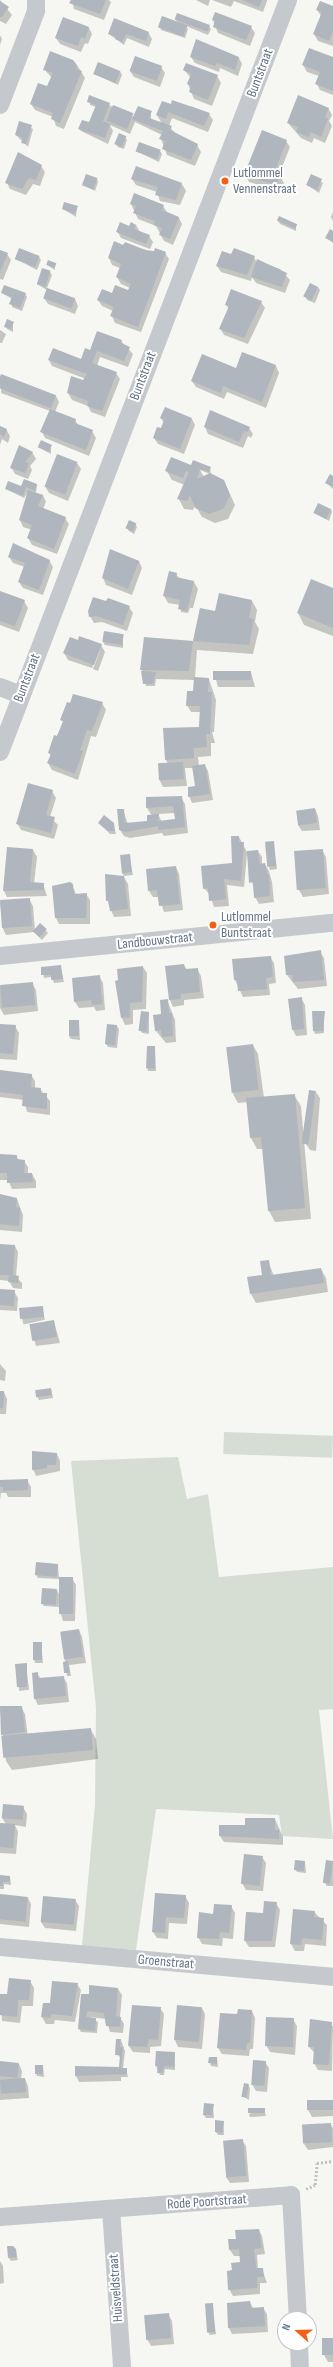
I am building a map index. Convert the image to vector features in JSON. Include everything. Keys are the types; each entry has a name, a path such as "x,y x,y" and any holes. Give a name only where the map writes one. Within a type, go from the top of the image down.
{"street":[{"path":"0,105 36,11 36,0"},
{"name":"Buntstraat","path":"0,752 288,0"},
{"path":"0,687 21,695"},
{"name":"Landbouwstraat","path":"0,956 333,923"},
{"name":"Groenstraat","path":"0,1947 333,1977"},
{"path":"290,2195 297,2311"},
{"name":"Rode Poortstraat","path":"0,2217 290,2195"},
{"name":"Huisveldstraat","path":"111,2209 122,2367"},
{"path":"299,2351 300,2367"}],"path":[{"path":"290,2195 315,2185 317,2163 333,2161"}],"shaded area":[{"path":"224,1432 333,1436 332,1458 223,1454"},
{"path":"178,1457 187,1499 208,1494 219,1577 333,1567 333,1709 319,1710 333,1839 282,1836 279,1815 156,1809 136,1950 82,1946 95,1805 96,1708 71,1461"}],"building":[{"path":"71,0 106,0 100,14 69,3"},
{"path":"242,0 262,0 259,7"},
{"path":"0,1 9,7 2,17 0,17"},
{"path":"320,1 333,6 333,31 329,41 313,34 322,12 316,10"},
{"path":"215,12 252,26 246,40 213,27 215,21 212,20"},
{"path":"177,13 210,25 207,32 175,20"},
{"path":"162,16 187,25 183,37 158,27"},
{"path":"63,17 89,27 85,39 81,37 78,46 55,38"},
{"path":"114,18 149,32 146,41 126,34 122,42 115,39 116,37 108,34"},
{"path":"196,39 239,57 235,70 217,63 215,66 190,57"},
{"path":"309,48 333,57 333,91 315,84 320,72 302,65"},
{"path":"50,51 73,60 77,65 76,69 82,71 60,123 51,119 53,113 30,104 38,83 47,86 53,73 43,70"},
{"path":"135,56 162,66 157,81 130,71"},
{"path":"98,62 120,71 115,83 93,74"},
{"path":"186,63 218,75 208,100 189,92 191,86 187,84 191,74 183,70"},
{"path":"89,95 110,103 103,121 110,124 105,138 78,129 82,120 89,122 96,105 87,102"},
{"path":"298,95 329,108 325,117 328,119 321,137 311,132 309,137 296,132 298,127 287,123"},
{"path":"172,100 210,113 204,126 168,112 166,119 156,115 162,101 171,104"},
{"path":"113,105 133,113 127,129 107,121"},
{"path":"138,106 152,111 149,118 172,126 170,130 198,144 191,160 162,149 165,141 159,139 163,131 132,119"},
{"path":"19,121 32,125 26,144 21,143 23,138 15,135"},
{"path":"262,130 287,140 275,171 281,176 275,185 244,175"},
{"path":"119,133 126,136 122,147 114,144"},
{"path":"139,142 161,150 157,159 136,151"},
{"path":"18,152 42,165 36,180 29,178 22,189 5,183"},
{"path":"136,166 182,183 176,200 155,195 158,187 131,179"},
{"path":"86,174 97,178 93,189 82,185"},
{"path":"311,174 322,179 317,190 306,185"},
{"path":"134,193 164,205 162,210 179,217 170,239 159,235 162,228 154,225 155,221 133,213 136,206 130,204"},
{"path":"64,202 78,206 75,214 62,209"},
{"path":"279,216 297,224 295,229 277,221"},
{"path":"120,222 129,226 131,222 136,225 134,229 150,235 146,244 116,232"},
{"path":"330,229 333,231 333,242 325,238"},
{"path":"114,241 123,245 125,242 148,251 154,251 155,248 166,252 138,327 110,316 114,307 97,300 102,289 112,293 115,285 128,290 131,284 116,277 121,264 108,258"},
{"path":"19,248 40,256 35,267 15,259"},
{"path":"234,248 255,256 247,275 216,266 222,251 231,254"},
{"path":"0,250 8,253 0,272"},
{"path":"257,259 287,273 282,287 251,277"},
{"path":"48,260 56,263 55,268 46,265"},
{"path":"42,268 51,271 45,287 37,284"},
{"path":"310,283 318,287 311,300 303,296"},
{"path":"4,285 26,293 20,308 9,304 12,297 1,293"},
{"path":"47,288 75,298 71,309 43,298"},
{"path":"231,289 262,301 244,338 219,329 229,306 225,305"},
{"path":"7,319 14,322 11,329 4,327"},
{"path":"97,331 122,340 121,343 130,347 124,361 97,351 92,363 117,372 102,411 87,406 88,401 67,393 71,376 83,380 87,374 48,360 53,348 81,359 85,348 90,350"},
{"path":"242,352 276,365 262,402 223,386 221,393 191,381 202,354 236,368"},
{"path":"1,374 56,395 51,408 0,389"},
{"path":"165,407 192,418 180,449 153,438 157,427 161,428 164,420 160,418"},
{"path":"50,409 76,419 75,423 93,430 86,450 40,432"},
{"path":"210,410 250,427 248,432 244,431 239,442 204,427"},
{"path":"0,426 7,429 4,437 0,434"},
{"path":"41,440 52,445 49,452 38,447"},
{"path":"19,445 33,452 25,462 29,463 25,473 10,468"},
{"path":"57,454 78,462 65,495 44,487"},
{"path":"171,457 191,465 193,460 211,467 209,472 200,469 197,479 210,473 224,480 230,495 223,509 209,514 195,508 190,495 187,501 177,499 189,472 186,471 183,478 165,471"},
{"path":"330,474 333,476 333,487 325,483"},
{"path":"24,479 37,484 35,491 26,487 23,496 5,489 8,481 21,486"},
{"path":"28,490 43,495 38,506 66,517 54,549 27,538 32,525 19,520"},
{"path":"318,503 331,509 326,519 313,513"},
{"path":"129,520 136,523 133,531 125,528"},
{"path":"13,543 50,560 39,590 18,582 25,563 8,557"},
{"path":"110,549 139,561 128,589 102,578"},
{"path":"169,571 177,573 176,577 194,581 187,611 178,609 180,600 163,596"},
{"path":"311,579 333,588 333,628 297,613"},
{"path":"0,591 25,600 15,626 0,621"},
{"path":"219,593 252,600 249,618 254,619 249,645 193,641 200,608 215,611"},
{"path":"93,597 106,601 108,598 130,606 123,625 97,616 89,617 88,611"},
{"path":"104,631 124,634 122,645 102,642"},
{"path":"79,636 102,644 94,665 63,653 70,637 78,640"},
{"path":"144,637 193,641 189,671 140,670"},
{"path":"141,671 156,672 153,684 143,684"},
{"path":"213,671 251,671 251,680 213,680"},
{"path":"194,677 209,678 208,692 212,692 210,734 206,734 207,747 194,748 194,758 165,760 163,728 199,727 200,706 186,706 187,691 193,691"},
{"path":"73,694 103,702 92,731 87,730 80,750 83,751 75,774 47,763 51,754 48,753 54,735 57,736 63,721 60,720 67,702 70,703"},
{"path":"183,762 184,779 159,780 158,763"},
{"path":"205,764 210,794 188,797 188,787 195,786 192,766"},
{"path":"28,783 53,790 46,815 55,817 51,833 16,824"},
{"path":"182,796 185,827 159,830 158,826 126,832 119,830 117,809 124,809 125,823 147,821 147,815 159,814 158,821 175,819 173,806 146,808 146,797"},
{"path":"315,808 317,823 298,825 296,811"},
{"path":"104,815 114,823 115,831 108,831 98,823"},
{"path":"231,836 239,836 239,842 244,842 241,881 224,879 226,899 209,901 208,888 203,889 201,866 232,863"},
{"path":"274,841 276,866 267,867 265,842"},
{"path":"7,847 33,849 30,882 44,883 44,890 3,891"},
{"path":"323,849 326,888 297,890 294,851"},
{"path":"258,850 260,864 265,863 267,874 269,874 270,896 254,898 253,882 249,883 247,851"},
{"path":"130,854 132,872 122,873 120,855"},
{"path":"176,866 180,904 159,906 157,890 148,891 146,869"},
{"path":"105,874 124,876 128,909 110,911 108,901 106,901"},
{"path":"70,882 73,884 74,894 87,893 86,918 55,918 52,886"},
{"path":"30,898 32,926 2,928 0,900"},
{"path":"40,923 47,929 40,937 33,931"},
{"path":"321,950 324,980 293,982 292,975 286,975 284,956"},
{"path":"271,956 273,977 266,978 267,989 238,991 237,980 234,980 232,959"},
{"path":"184,964 185,969 198,968 200,992 181,994 181,999 169,1000 165,966"},
{"path":"61,965 63,979 51,980 51,975 41,975 41,967"},
{"path":"143,966 142,1002 130,1003 130,1017 121,1018 115,981 118,980 117,969"},
{"path":"100,975 102,1004 92,1005 91,1000 74,1002 72,978"},
{"path":"33,982 35,1005 2,1008 0,985"},
{"path":"302,997 304,1029 292,1030 288,999"},
{"path":"168,999 169,1013 172,1013 173,1036 162,1037 161,1030 155,1031 153,1015 161,1014 160,1000"},
{"path":"141,1011 149,1012 147,1032 139,1031"},
{"path":"312,1011 325,1011 323,1031 313,1031"},
{"path":"69,1020 79,1020 79,1036 69,1036"},
{"path":"0,1024 16,1025 13,1054 0,1053"},
{"path":"107,1024 117,1025 115,1045 105,1044"},
{"path":"253,1044 259,1090 232,1093 226,1047"},
{"path":"147,1046 155,1046 155,1069 146,1068"},
{"path":"0,1070 32,1074 31,1087 41,1088 41,1093 47,1093 47,1109 22,1106 23,1095 0,1092"},
{"path":"309,1090 316,1091 308,1144 301,1143"},
{"path":"295,1094 305,1208 268,1211 261,1137 250,1138 246,1098"},
{"path":"0,1154 17,1155 17,1159 25,1160 24,1173 32,1173 33,1182 7,1183 7,1173 0,1173"},
{"path":"0,1194 17,1198 16,1207 20,1208 19,1226 0,1224"},
{"path":"0,1244 15,1245 13,1275 19,1276 18,1283 8,1282 9,1275 0,1275"},
{"path":"269,1260 271,1275 321,1268 324,1283 250,1294 247,1277 262,1275 260,1261"},
{"path":"0,1289 15,1290 14,1306 0,1305"},
{"path":"43,1306 44,1317 20,1319 19,1308"},
{"path":"54,1320 57,1337 32,1341 29,1324"},
{"path":"51,1388 52,1395 36,1397 35,1390"},
{"path":"0,1391 4,1391 3,1408 0,1408"},
{"path":"32,1451 57,1453 56,1465 47,1465 47,1468 32,1470"},
{"path":"28,1479 28,1490 3,1491 3,1487 0,1487 0,1480"},
{"path":"36,1562 58,1564 57,1577 35,1575"},
{"path":"59,1577 73,1577 73,1614 59,1614"},
{"path":"42,1588 57,1589 56,1605 41,1604"},
{"path":"79,1629 83,1657 64,1659 60,1632"},
{"path":"33,1642 42,1642 42,1660 33,1660"},
{"path":"68,1661 70,1673 64,1673 63,1662"},
{"path":"27,1663 27,1687 17,1687 15,1664"},
{"path":"38,1672 38,1678 64,1676 66,1696 34,1699 32,1673"},
{"path":"0,1706 22,1706 25,1732 1,1735"},
{"path":"91,1728 93,1750 3,1758 1,1736"},
{"path":"3,1804 24,1806 23,1820 2,1818"},
{"path":"245,1818 275,1818 275,1830 279,1830 279,1839 219,1836 219,1825 245,1825"},
{"path":"0,1823 15,1824 13,1848 0,1847"},
{"path":"244,1854 263,1856 260,1886 241,1884"},
{"path":"295,1860 305,1861 304,1871 294,1870"},
{"path":"326,1860 333,1861 330,1884 323,1883"},
{"path":"0,1875 10,1876 10,1882 3,1882 3,1886 0,1886"},
{"path":"155,1893 186,1895 184,1918 166,1917 165,1933 152,1932"},
{"path":"0,1894 28,1897 25,1922 0,1919"},
{"path":"43,1896 76,1899 74,1925 41,1922"},
{"path":"264,1901 277,1902 272,1941 244,1941 246,1912 263,1913"},
{"path":"214,1904 232,1905 229,1933 220,1932 219,1939 197,1938 199,1912 213,1914"},
{"path":"293,1909 315,1911 314,1917 324,1918 322,1940 302,1938 301,1945 290,1944"},
{"path":"9,1978 31,1980 29,2000 18,2000 17,2017 0,2015 0,1994 7,1994"},
{"path":"52,1981 78,1983 72,2016 51,2014 51,2018 41,2017 43,2003 50,2003"},
{"path":"89,1985 118,1988 116,2016 121,2017 120,2027 106,2026 104,2013 87,2011 86,2017 96,2018 95,2031 78,2029 81,1994 89,1994"},
{"path":"132,2005 161,2007 158,2040 149,2039 147,2047 128,2046"},
{"path":"177,2005 202,2007 199,2042 174,2040"},
{"path":"238,2009 252,2010 250,2043 247,2043 246,2050 217,2048 220,2013 237,2014"},
{"path":"266,2017 294,2018 293,2047 265,2046"},
{"path":"310,2019 332,2022 329,2065 313,2064 314,2047 308,2047"},
{"path":"116,2039 121,2039 120,2047 123,2047 121,2068 127,2068 127,2074 75,2076 75,2066 119,2067 120,2055 115,2055"},
{"path":"156,2051 175,2052 174,2067 164,2066 162,2073 157,2073 158,2066 155,2066"},
{"path":"209,2057 217,2057 217,2064 208,2063"},
{"path":"253,2060 266,2061 264,2086 251,2085"},
{"path":"0,2061 19,2063 17,2078 0,2076"},
{"path":"35,2065 43,2065 43,2074 35,2074"},
{"path":"25,2078 26,2092 1,2094 0,2080"},
{"path":"244,2083 249,2084 246,2098 241,2097"},
{"path":"307,2100 333,2100 333,2110 307,2110"},
{"path":"204,2103 214,2104 212,2115 203,2115"},
{"path":"248,2108 265,2108 265,2113 248,2113"},
{"path":"215,2120 224,2121 223,2133 215,2132"},
{"path":"331,2123 332,2142 303,2143 302,2125"},
{"path":"243,2139 246,2176 226,2178 223,2141"},
{"path":"259,2229 262,2248 254,2249 256,2268 263,2268 264,2277 257,2277 257,2288 228,2290 227,2271 232,2270 231,2263 240,2262 239,2249 229,2250 228,2239 236,2239 235,2230"},
{"path":"7,2246 13,2246 16,2249 17,2257 8,2258"},
{"path":"250,2301 251,2308 264,2307 265,2326 228,2328 227,2303"},
{"path":"213,2303 215,2332 207,2332 205,2304"},
{"path":"169,2313 171,2338 146,2340 144,2315"},
{"path":"322,2338 333,2338 333,2355 322,2355"}],"place":[{"name":"Lutlommel Vennenstraat","path":"225,181"},
{"name":"Lutlommel Buntstraat","path":"213,925"}]}
